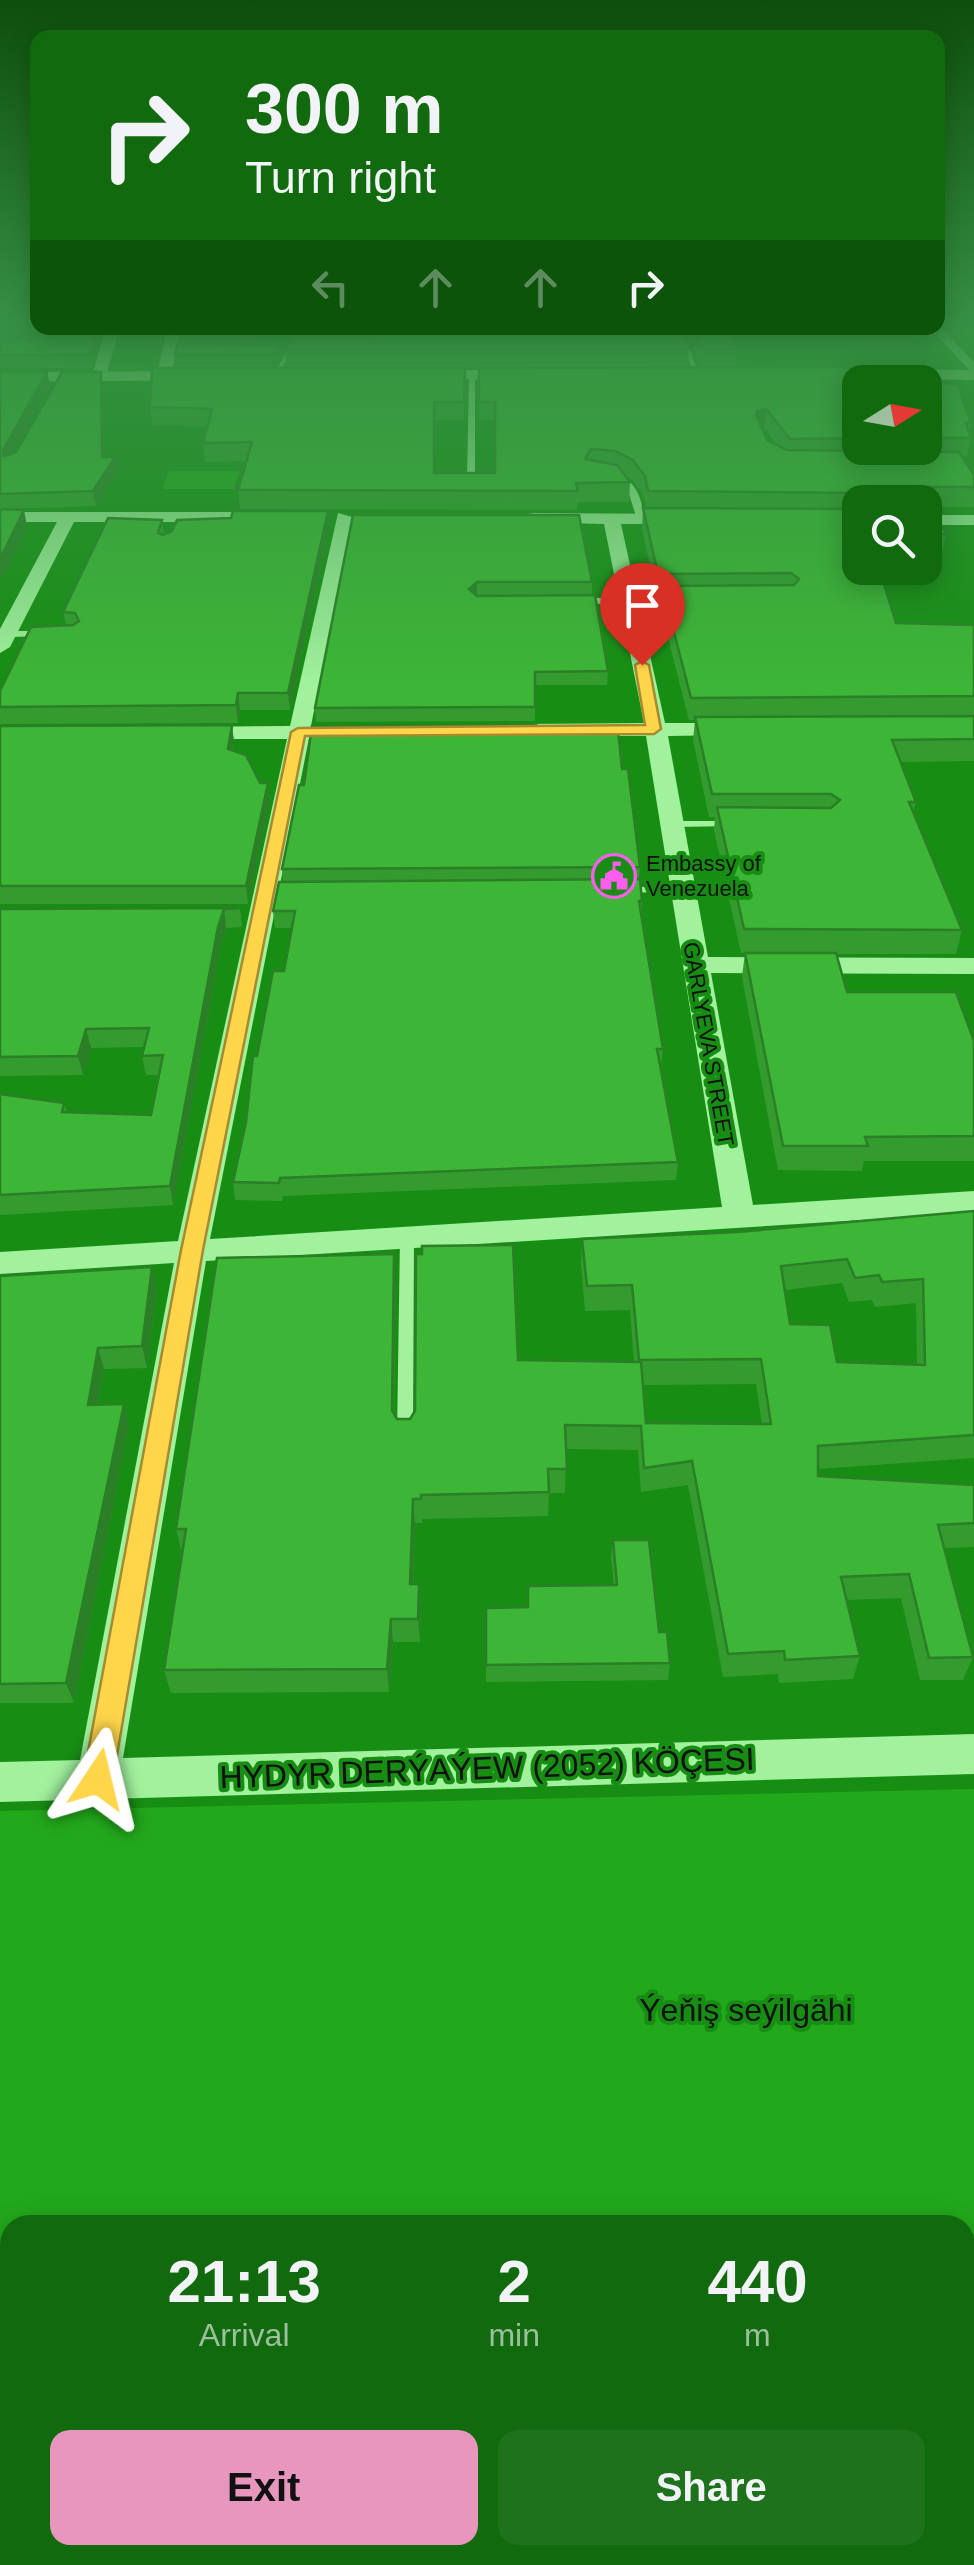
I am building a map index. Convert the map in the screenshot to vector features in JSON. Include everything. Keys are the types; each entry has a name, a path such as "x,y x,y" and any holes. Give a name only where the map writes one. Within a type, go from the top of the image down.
{"street":[{"path":"0,517 176,524 289,517"},
{"path":"4,641 68,517"},
{"path":"98,1779 192,1250 344,517"},
{"path":"516,518 700,519"},
{"name":"GARLYEVA STREET","path":"611,519 675,824 694,965 739,1215"},
{"path":"942,520 974,520"},
{"path":"515,730 752,729"},
{"path":"159,733 338,732"},
{"path":"694,965 974,966"},
{"path":"0,1263 974,1202"},
{"name":"HYDYR DERÝAÝEW (2052) KÖÇESI","path":"0,1782 974,1754"}],"lane":[{"path":"472,443 472,481"},
{"path":"600,473 620,475 633,485 641,519"},
{"path":"569,601 690,600"},
{"path":"4,641 57,634"},
{"path":"675,824 751,824"},
{"path":"603,890 683,890"},
{"path":"406,1435 408,1237"}],"green space":[{"path":"169,471 240,471 234,489 162,489"},
{"name":"Ýeňiş seýilgähi","path":"974,1789 974,2215 0,2215 0,1811"}],"building":[{"path":"0,443 7,443 4,456 16,452 21,443 102,443 102,457 115,457 93,491 0,494"},
{"path":"252,443 434,443 434,473 495,473 495,443 772,443 787,450 842,451 842,465 942,465 942,452 959,452 974,475 974,487 842,485 842,493 648,491 645,476 633,460 615,451 591,449 585,459 617,465 630,482 576,483 578,491 238,490"},
{"path":"643,508 842,509 842,585 884,585 896,623 974,625 974,696 691,698 662,586 794,585 799,579 791,573 658,574"},
{"path":"0,509 24,510 0,559"},
{"path":"233,511 328,511 288,693 238,693 236,705 0,707 0,691 31,627 73,625 79,621 75,613 63,612 108,518 162,520 158,533 163,535 172,531 177,520 231,518"},
{"path":"353,515 579,515 592,582 477,582 469,589 477,596 595,595 608,671 535,672 535,707 315,708"},
{"path":"974,716 974,739 892,740 916,802 909,802 962,930 744,929 717,807 831,808 840,800 831,794 712,794 695,717"},
{"path":"232,725 228,749 246,755 260,783 268,783 246,886 0,886 0,726"},
{"path":"536,725 536,729 618,730 622,769 628,769 640,867 282,869 299,785 304,785 312,726"},
{"path":"640,879 639,901 663,1049 657,1049 678,1162 280,1178 279,1183 233,1182 246,1122 253,1056 257,1056 273,971 284,971 295,911 273,911 279,882"},
{"path":"240,908 224,909 218,927 170,1186 0,1195 0,1094 64,1103 62,1112 151,1115 163,1055 142,1056 149,1028 86,1029 78,1056 0,1057 0,909"},
{"path":"745,953 836,953 847,992 956,992 974,1041 974,1136 865,1137 868,1146 783,1146"},
{"path":"974,1211 974,1435 818,1446 818,1476 974,1485 974,1523 938,1525 973,1657 929,1658 909,1574 841,1577 860,1656 785,1660 784,1651 728,1654 692,1461 644,1468 641,1426 565,1425 567,1469 548,1469 549,1492 421,1495 421,1499 413,1499 410,1584 419,1584 418,1619 391,1619 387,1669 164,1670 186,1529 176,1529 217,1258 394,1254 392,1411 397,1419 410,1419 415,1411 416,1254 422,1254 422,1246 513,1245 518,1360 641,1362 646,1423 771,1424 761,1359 639,1360 632,1285 587,1286 582,1239 738,1232","holes":["847,1259 855,1278 879,1275 882,1282 923,1279 925,1365 837,1362 830,1325 790,1324 781,1266"]},
{"path":"152,1267 142,1346 98,1348 88,1405 124,1404 66,1683 0,1684 0,1276"},
{"path":"613,1540 649,1540 659,1632 667,1632 670,1663 486,1665 486,1608 528,1607 528,1586 617,1585"}],"place":[{"name":"Embassy of Venezuela","path":"614,876"}],"route":[{"path":"98,1779 192,1250 298,732 654,729 642,665"}]}
